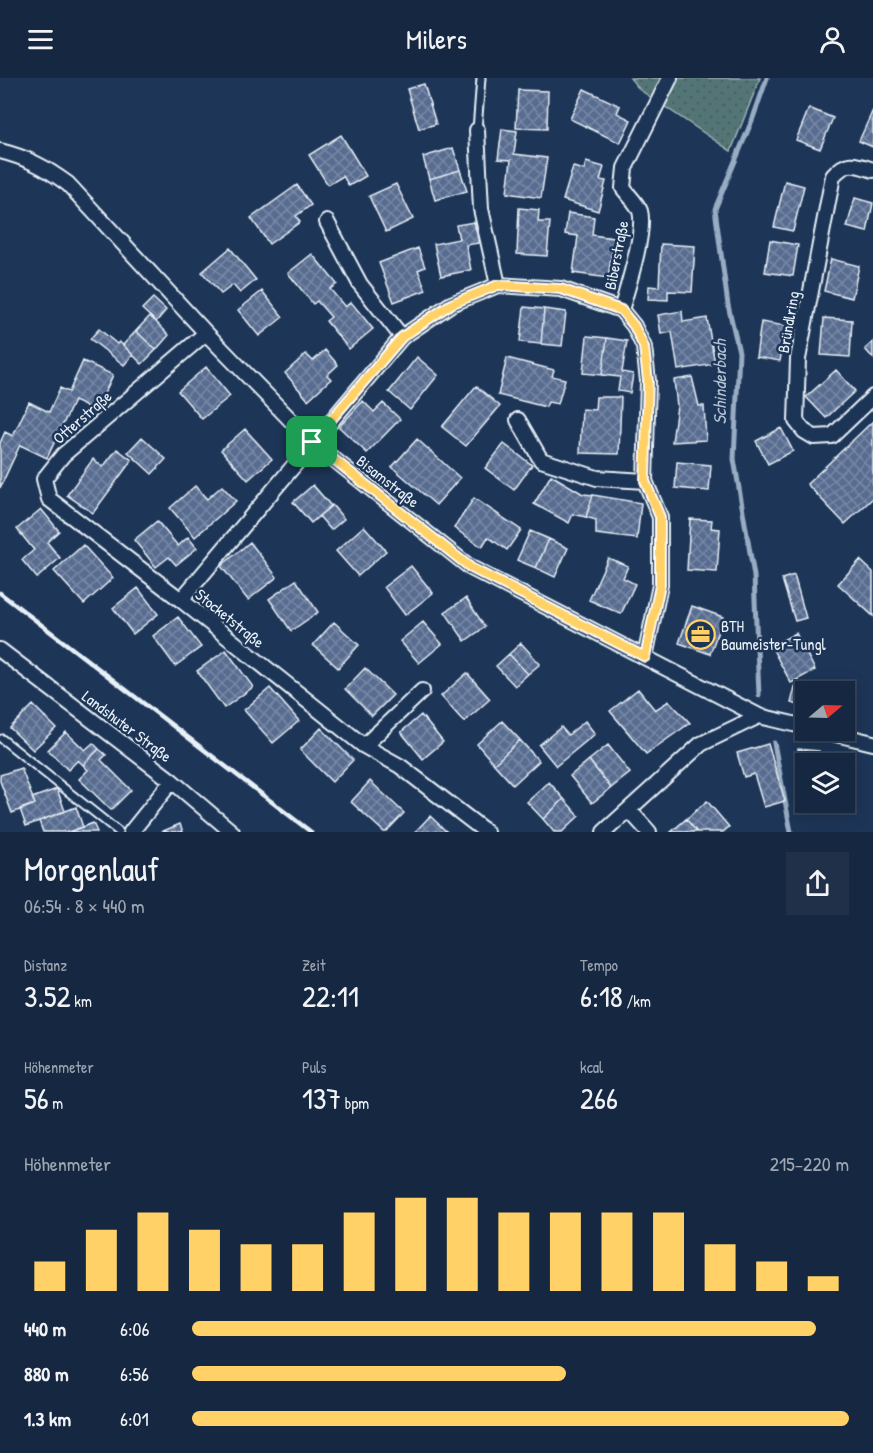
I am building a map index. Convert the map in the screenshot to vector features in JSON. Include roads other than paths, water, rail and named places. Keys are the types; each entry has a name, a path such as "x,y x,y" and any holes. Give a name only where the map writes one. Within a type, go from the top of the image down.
{"street":[{"name":"Biberstraße","path":"621,310 631,275 640,225 639,210 623,188 625,168 670,78"},
{"path":"477,130 480,209 498,285"},
{"name":"Bisamstraße","path":"0,151 24,158 48,169 68,184 206,333 312,442 471,568 759,716"},
{"name":"Bründlring","path":"873,170 855,164 846,165 833,176 798,359 796,421 804,431 814,437 832,436 873,397"},
{"path":"327,222 360,284 402,337"},
{"name":"Biberstraße","path":"312,442 402,337 451,304 498,285 561,289 621,310 634,326 644,347 648,381 645,481 660,517 660,585 645,657"},
{"name":"Otterstraße","path":"181,600 49,499 45,479 63,454 206,333"},
{"path":"518,420 541,460 597,478 645,481"},
{"name":"Stocketstraße","path":"312,442 181,600 364,746 400,766 486,832"},
{"name":"Landshuter Straße","path":"0,650 172,781 232,832"},
{"path":"364,746 422,691"},
{"path":"604,832 701,744 759,716 795,724"},
{"path":"855,739 873,743"},
{"path":"131,832 172,781"},
{"path":"629,810 649,832"}],"lane":[{"path":"477,130 482,78"},
{"path":"2,739 119,832"}],"waterway":[{"name":"Schinderbach","path":"759,695 754,576 734,459 739,352 728,305 715,209 767,78"},
{"name":"Schinderbach","path":"774,743 791,832"}],"railway":[{"path":"0,593 311,832"}],"place":[{"name":"BTH Baumeister-Tungl","path":"700,635"}]}
